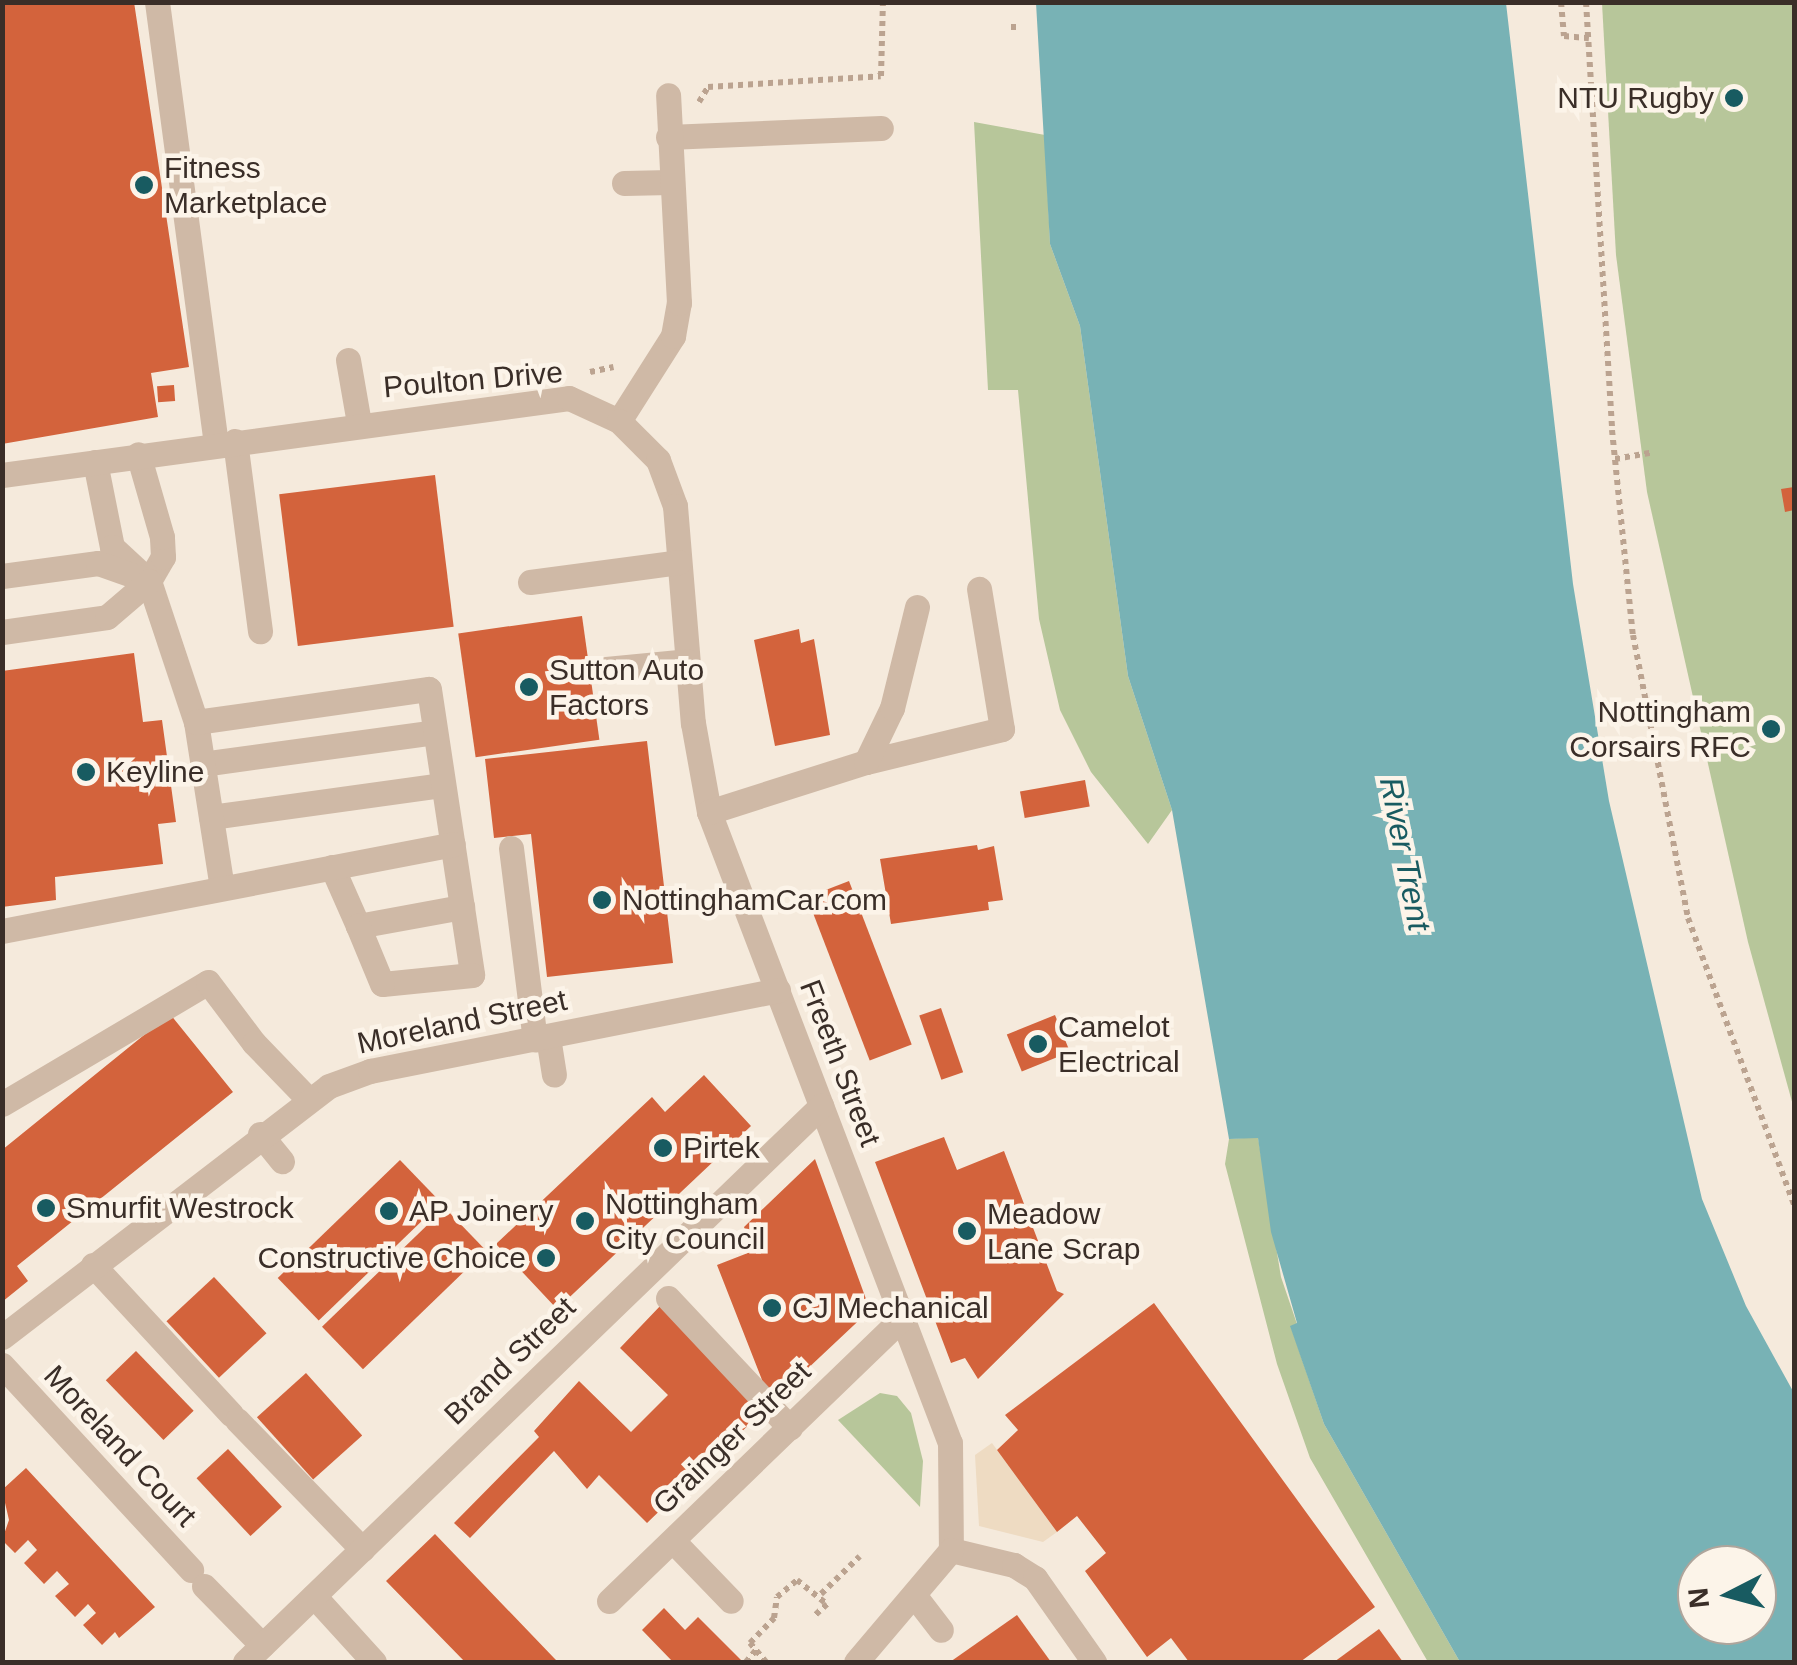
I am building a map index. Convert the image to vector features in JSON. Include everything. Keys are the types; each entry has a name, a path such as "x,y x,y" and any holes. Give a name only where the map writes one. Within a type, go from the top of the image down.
{"street":[{"path":"157,2 226,442 260,630"},
{"path":"619,422 673,336 679,302 667,101"},
{"path":"668,137 881,128"},
{"path":"624,183 670,182"},
{"path":"348,360 359,423"},
{"name":"Poulton Drive","path":"2,475 95,462 140,463 226,442 568,398 619,422"},
{"name":"Freeth Street","path":"619,422 658,460 675,506 686,660 709,812 950,1443 951,1550"},
{"path":"95,462 112,547 149,581 196,722 222,888"},
{"path":"2,632 107,616 149,581 163,557 140,463"},
{"path":"530,582 679,562"},
{"path":"2,576 98,563 149,581"},
{"path":"709,812 866,762 1002,729 978,590"},
{"path":"866,762 892,708 917,606"},
{"path":"606,669 686,660"},
{"path":"196,722 429,689 472,975 382,984 332,866"},
{"path":"202,764 436,732"},
{"path":"211,817 443,785"},
{"path":"2,931 452,844"},
{"path":"511,848 542,1039 554,1075"},
{"path":"358,926 462,907"},
{"path":"2,1104 90,1046 208,982 254,1043 308,1099"},
{"name":"Moreland Street","path":"2,1337 308,1099 370,1071 778,990"},
{"name":"Brand Street","path":"253,1654 821,1106"},
{"path":"260,1134 282,1160"},
{"path":"93,1265 362,1549"},
{"path":"668,1298 790,1428"},
{"name":"Grainger Street","path":"600,1607 674,1541 900,1320"},
{"name":"Moreland Court","path":"2,1366 197,1578 253,1654"},
{"path":"674,1541 731,1601"},
{"path":"856,1662 951,1550 1014,1565 1035,1578 1094,1662"},
{"path":"914,1595 941,1630"},
{"path":"314,1596 374,1662"}],"path":[{"path":"668,137 708,88 882,76 884,2"},
{"path":"1560,2 1564,36 1589,38"},
{"path":"1586,2 1614,459 1632,635 1688,918 1794,1206"},
{"path":"1010,28 1022,27"},
{"path":"1614,459 1650,453"},
{"path":"821,1594 860,1556"},
{"path":"766,1662 750,1643 774,1618 777,1597 796,1580 821,1594 827,1604 813,1617"},
{"path":"746,1662 756,1650"}],"green space":[{"path":"1602,3 1794,3 1794,1109 1748,942 1647,492 1616,255"},
{"path":"974,122 1045,135 1050,244 1080,326 1128,676 1172,810 1148,844 1091,772 1060,710 1039,619 1018,390 988,390"},
{"path":"1258,1137 1281,1277 1297,1324 1291,1327 1324,1424 1460,1662 1428,1662 1310,1458 1277,1364 1225,1164 1229,1139"},
{"path":"880,1393 897,1396 911,1413 923,1461 920,1507 838,1420"}],"shaded area":[{"path":"992,1443 1057,1532 1043,1542 979,1526 975,1455"}],"water":[{"name":"River Trent","path":"1036,3 1506,3 1573,584 1609,801 1702,1199 1746,1306 1794,1393 1794,1662 1460,1662 1324,1424 1290,1326 1297,1323 1271,1232 1258,1138 1229,1139 1172,810 1128,676 1080,326 1050,244"}],"building":[{"path":"2,2 134,2 189,367 151,373 158,417 2,444"},
{"path":"174,385 175,401 158,402 157,386"},
{"path":"435,475 454,627 298,646 279,494"},
{"path":"1794,487 1794,510 1785,512 1781,489"},
{"name":"Sutton Auto Factors","path":"582,616 599,740 476,757 458,633"},
{"path":"799,629 801,643 814,639 830,735 775,746 754,640"},
{"name":"Keyline","path":"134,653 143,722 162,720 176,822 158,824 163,864 55,877 56,900 2,907 2,671"},
{"name":"NottinghamCar.com","path":"647,741 673,963 547,977 531,834 494,838 485,759"},
{"path":"1085,780 1090,807 1025,818 1020,791"},
{"path":"977,845 978,850 994,846 1003,900 988,902 989,910 891,924 880,859"},
{"path":"849,881 912,1044 870,1061 807,897"},
{"path":"941,1008 963,1072 941,1080 919,1015"},
{"name":"Smurfit Westrock","path":"170,1014 233,1092 17,1266 28,1281 2,1302 2,1150"},
{"name":"Camelot Electrical","path":"1055,1015 1070,1052 1022,1072 1007,1034"},
{"path":"704,1075 751,1126 557,1309 496,1244 652,1097 665,1112"},
{"name":"Meadow Lane Scrap","path":"944,1137 957,1170 1004,1151 1057,1291 1064,1294 978,1379 965,1358 951,1363 875,1162"},
{"path":"815,1159 870,1310 771,1403 717,1265 753,1251 744,1227"},
{"path":"400,1160 441,1202 319,1321 278,1278"},
{"path":"445,1208 486,1250 363,1369 322,1327"},
{"path":"214,1277 267,1333 219,1378 166,1321"},
{"path":"1154,1303 1375,1607 1300,1662 1189,1662 1171,1638 1147,1657 1085,1571 1106,1553 1077,1516 1057,1532 997,1450 1018,1430 1005,1415"},
{"path":"662,1304 761,1413 647,1523 599,1475 587,1489 554,1451 470,1538 454,1523 539,1437 534,1431 579,1381 631,1432 668,1395 620,1348"},
{"path":"136,1351 194,1411 163,1440 106,1380"},
{"path":"306,1373 362,1435 313,1480 257,1417"},
{"path":"228,1449 282,1507 250,1536 197,1478"},
{"path":"26,1468 155,1607 119,1638 115,1632 102,1645 83,1625 96,1613 88,1604 75,1617 55,1596 69,1584 57,1571 44,1584 24,1563 37,1550 28,1540 15,1553 2,1540 9,1520 2,1490"},
{"path":"435,1534 558,1662 465,1662 386,1581"},
{"path":"664,1608 685,1630 698,1617 743,1662 673,1662 642,1630"},
{"path":"1017,1615 1051,1662 950,1662"},
{"path":"1379,1629 1403,1662 1334,1662"}],"place":[{"name":"NTU Rugby","path":"1734,98"},
{"name":"Fitness Marketplace","path":"144,185"},
{"name":"Sutton Auto Factors","path":"529,687"},
{"name":"Nottingham Corsairs RFC","path":"1771,729"},
{"name":"Keyline","path":"86,772"},
{"name":"NottinghamCar.com","path":"602,900"},
{"name":"Camelot Electrical","path":"1038,1044"},
{"name":"Pirtek","path":"663,1148"},
{"name":"Smurfit Westrock","path":"46,1208"},
{"name":"AP Joinery","path":"389,1211"},
{"name":"Nottingham City Council","path":"585,1221"},
{"name":"Meadow Lane Scrap","path":"967,1231"},
{"name":"Constructive Choice","path":"546,1258"},
{"name":"CJ Mechanical","path":"772,1308"}]}
